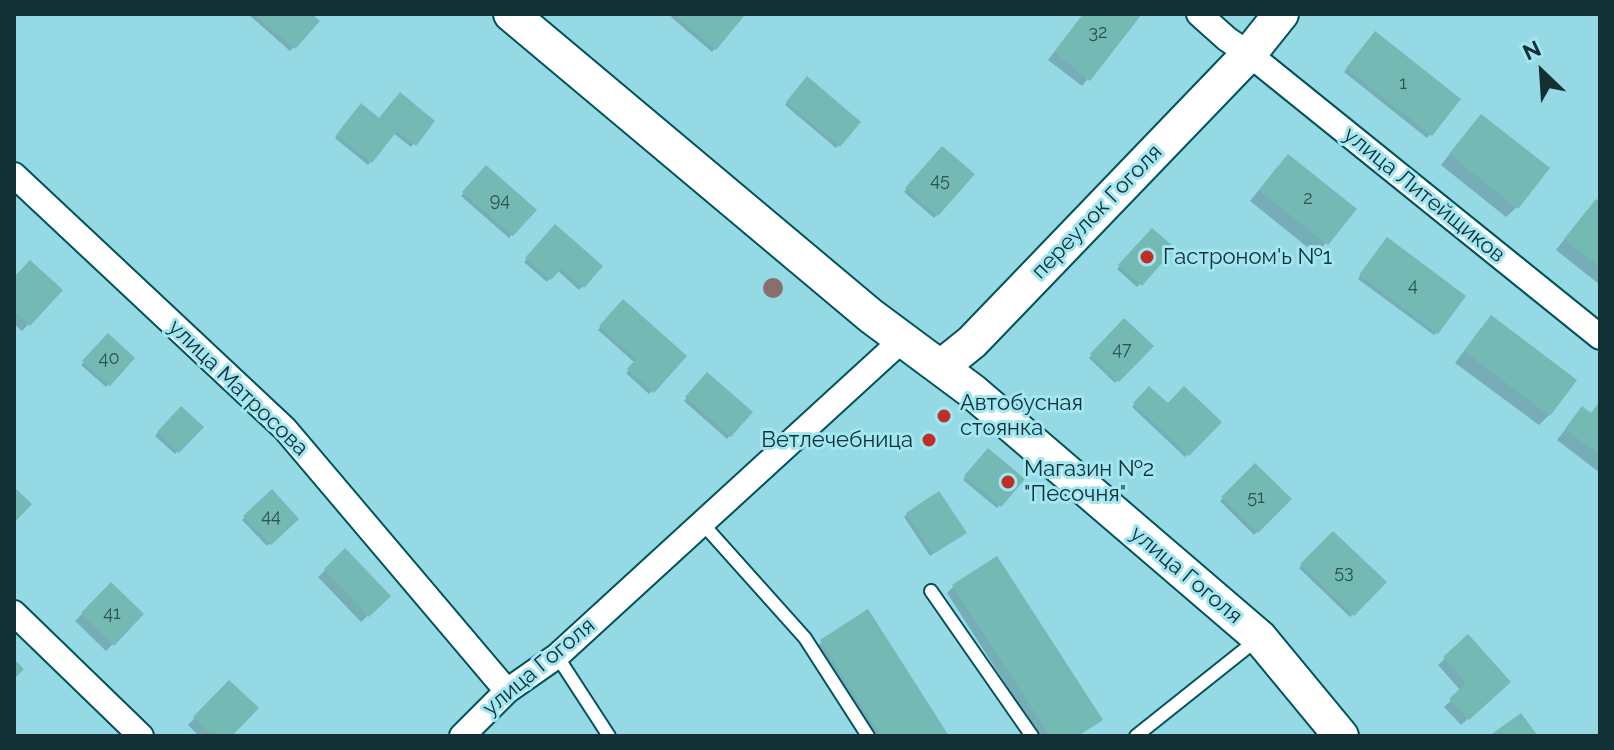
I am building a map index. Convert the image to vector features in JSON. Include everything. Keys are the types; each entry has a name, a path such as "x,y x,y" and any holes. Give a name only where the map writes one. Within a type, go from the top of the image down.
{"main road":[{"name":"улица Гоголя","path":"511,14 901,341 941,367 1260,638 1341,736"},
{"name":"переулок Гоголя","path":"941,367 972,342 1249,54 1281,14"}],"street":[{"path":"1199,14 1249,54"},
{"name":"улица Литейщиков","path":"1249,54 1600,337"},
{"name":"улица Матросова","path":"14,175 285,429 507,691"},
{"name":"улица Гоголя","path":"462,736 507,691 557,656 901,341"},
{"path":"14,613 141,736"}],"lane":[{"path":"702,523 805,638 868,736"},
{"path":"931,591 1032,736"},
{"path":"1136,736 1260,638"},
{"path":"557,656 609,736"}],"building":[{"path":"254,14 312,14 320,21 295,49"},
{"path":"674,14 744,14 745,15 716,50"},
{"path":"1083,14 1142,14 1090,81 1054,52"},
{"path":"1375,31 1461,99 1432,136 1346,68"},
{"path":"807,76 861,122 840,147 786,102"},
{"path":"400,92 435,121 416,146 397,131 372,163 336,135 361,103 379,118"},
{"path":"1481,114 1550,168 1518,209 1449,154"},
{"path":"942,146 975,174 938,216 905,188"},
{"path":"1288,154 1357,209 1328,245 1259,190"},
{"path":"486,165 537,210 513,236 462,192"},
{"path":"1596,199 1600,202 1600,267 1564,239"},
{"path":"555,224 603,266 584,288 561,269 551,280 525,258"},
{"name":"Гастроном'ь №1","path":"1152,228 1175,248 1142,286 1118,265"},
{"path":"1387,237 1466,296 1438,334 1359,275"},
{"path":"30,260 63,290 30,326 14,311 14,277"},
{"path":"623,299 687,356 654,393 627,369 636,359 599,326"},
{"path":"1491,315 1577,380 1550,416 1464,351"},
{"path":"1124,318 1154,346 1119,382 1090,354"},
{"path":"108,333 135,358 110,386 82,361"},
{"path":"707,372 753,412 731,437 685,397"},
{"path":"1149,386 1168,403 1184,386 1222,422 1189,456 1133,403"},
{"path":"1600,401 1600,455 1565,429 1582,406 1591,413"},
{"path":"181,406 204,427 179,453 157,432"},
{"path":"988,448 1025,479 1001,507 964,476"},
{"path":"1255,463 1292,499 1258,533 1221,497"},
{"path":"14,487 32,504 14,523"},
{"path":"272,489 299,519 271,545 243,516"},
{"path":"939,491 967,533 933,554 906,513"},
{"path":"1333,531 1387,582 1354,616 1300,564"},
{"path":"345,548 391,596 369,617 324,569"},
{"path":"997,556 1103,720 1078,736 1050,736 952,585"},
{"path":"111,582 144,614 114,646 81,613"},
{"path":"868,609 949,736 881,736 820,640"},
{"path":"1468,634 1511,682 1469,720 1449,699 1466,683 1443,657"},
{"path":"14,659 24,669 14,679"},
{"path":"229,680 259,708 232,736 213,736 193,717"},
{"path":"1521,713 1538,736 1489,736"}],"place":[{"name":"Гастроном'ь №1","path":"1147,257"},
{"name":"Автобусная стоянка","path":"944,416"},
{"name":"Ветлечебница","path":"929,440"},
{"name":"Магазин №2 \"Песочня\"","path":"1008,482"}]}
